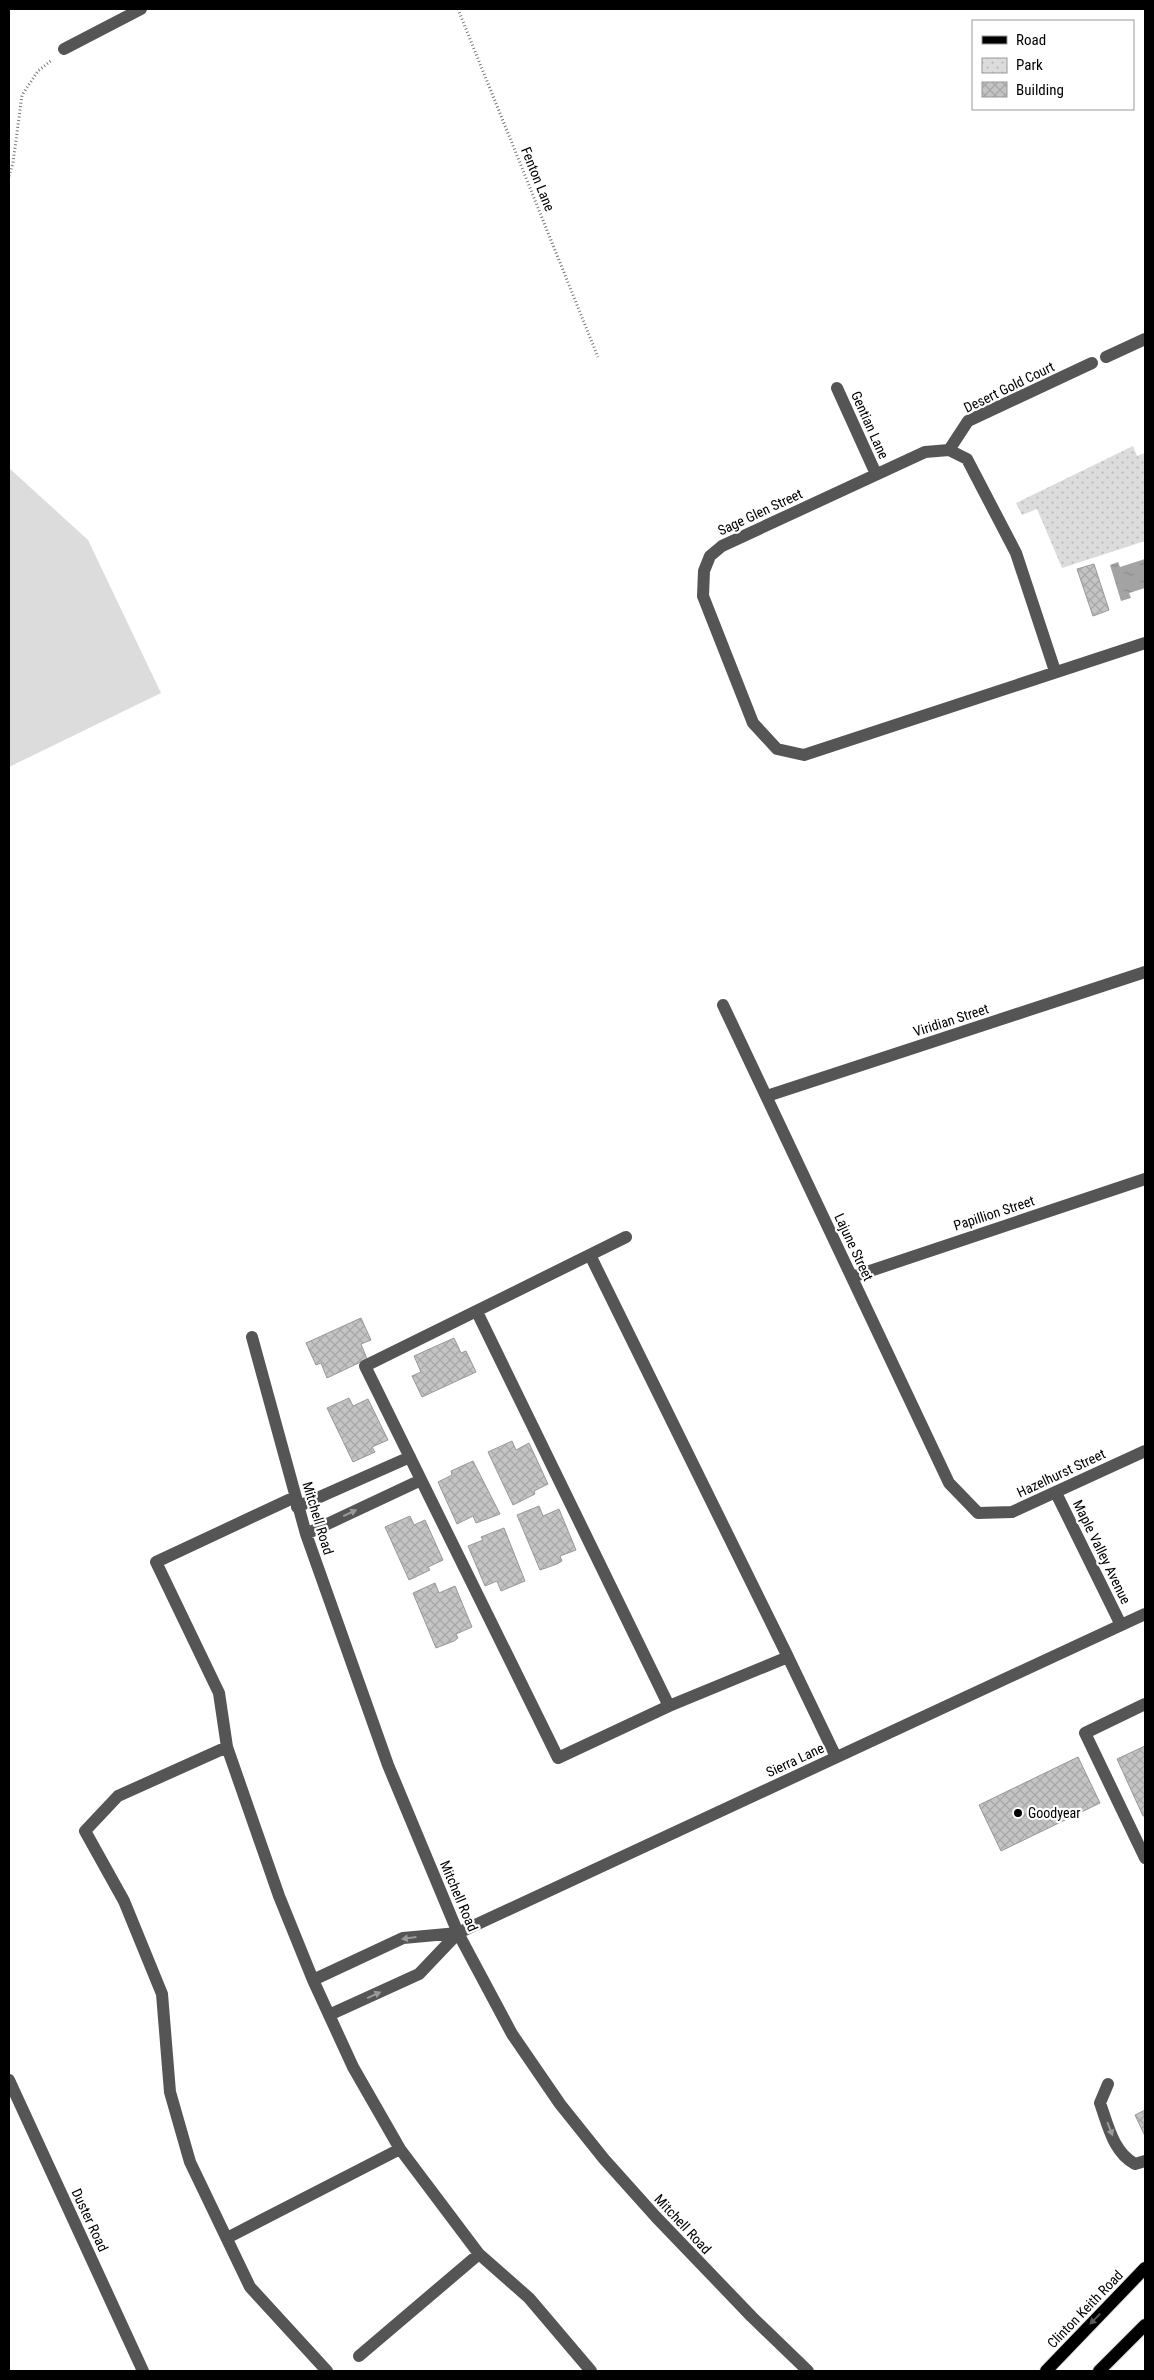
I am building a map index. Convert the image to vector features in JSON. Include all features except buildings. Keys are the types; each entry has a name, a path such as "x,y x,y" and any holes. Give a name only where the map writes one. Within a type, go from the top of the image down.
{"main road":[{"name":"Clinton Keith Road","path":"1046,2371 1145,2268"},
{"path":"1099,2371 1145,2325"}],"street":[{"path":"64,49 141,9"},
{"path":"1106,357 1145,339"},
{"name":"Desert Gold Court","path":"950,450 968,421 1092,363"},
{"name":"Gentian Lane","path":"837,388 876,474"},
{"path":"950,450 967,459 1016,552 1055,671"},
{"name":"Sage Glen Street","path":"950,450 925,452 722,546 710,556 704,571 703,596 753,722 777,749 804,755 1145,643"},
{"name":"Viridian Street","path":"767,1096 1145,972"},
{"name":"Lajune Street","path":"723,1005 949,1483 963,1497"},
{"name":"Papillion Street","path":"852,1277 1145,1179"},
{"path":"626,1237 365,1366 558,1758 669,1706 788,1657"},
{"path":"590,1255 836,1758"},
{"path":"477,1312 669,1706"},
{"name":"Mitchell Road","path":"252,1337 306,1534 388,1765 458,1933 512,2034 560,2104 604,2159 656,2217 752,2317 808,2371"},
{"name":"Hazelhurst Street","path":"963,1497 978,1513 1012,1512 1145,1450"},
{"path":"410,1457 296,1502 156,1562 219,1693 227,1747 279,1896 313,1980 353,2067 400,2149 479,2254 529,2298 591,2371"},
{"path":"306,1534 421,1480"},
{"name":"Maple Valley Avenue","path":"1056,1493 1121,1625"},
{"name":"Sierra Lane","path":"458,1933 1145,1614"},
{"path":"1145,1704 1085,1734 1145,1858"},
{"path":"227,1747 118,1796 85,1832 124,1900 162,1994 170,2092 190,2162 250,2287 326,2371"},
{"path":"313,1980 403,1938 458,1933"},
{"path":"329,2014 419,1974 458,1933"},
{"name":"Duster Road","path":"9,2080 143,2371"},
{"path":"1108,2084 1100,2103 1118,2150 1135,2164 1145,2161"},
{"path":"227,2238 400,2149"},
{"path":"359,2356 479,2254"}],"path":[{"name":"Fenton Lane","path":"458,9 598,358"},
{"path":"9,176 13,163 22,95 38,71 64,49"}],"green space":[{"path":"1133,446 1137,456 1145,453 1145,541 1062,568 1037,509 1022,515 1016,503"},
{"path":"9,468 88,540 161,693 9,767"}],"water":[{"path":"1145,559 1145,588 1129,593 1131,598 1121,601 1110,565 1118,562 1120,567"}],"place":[{"name":"Goodyear","path":"1018,1813"}]}
